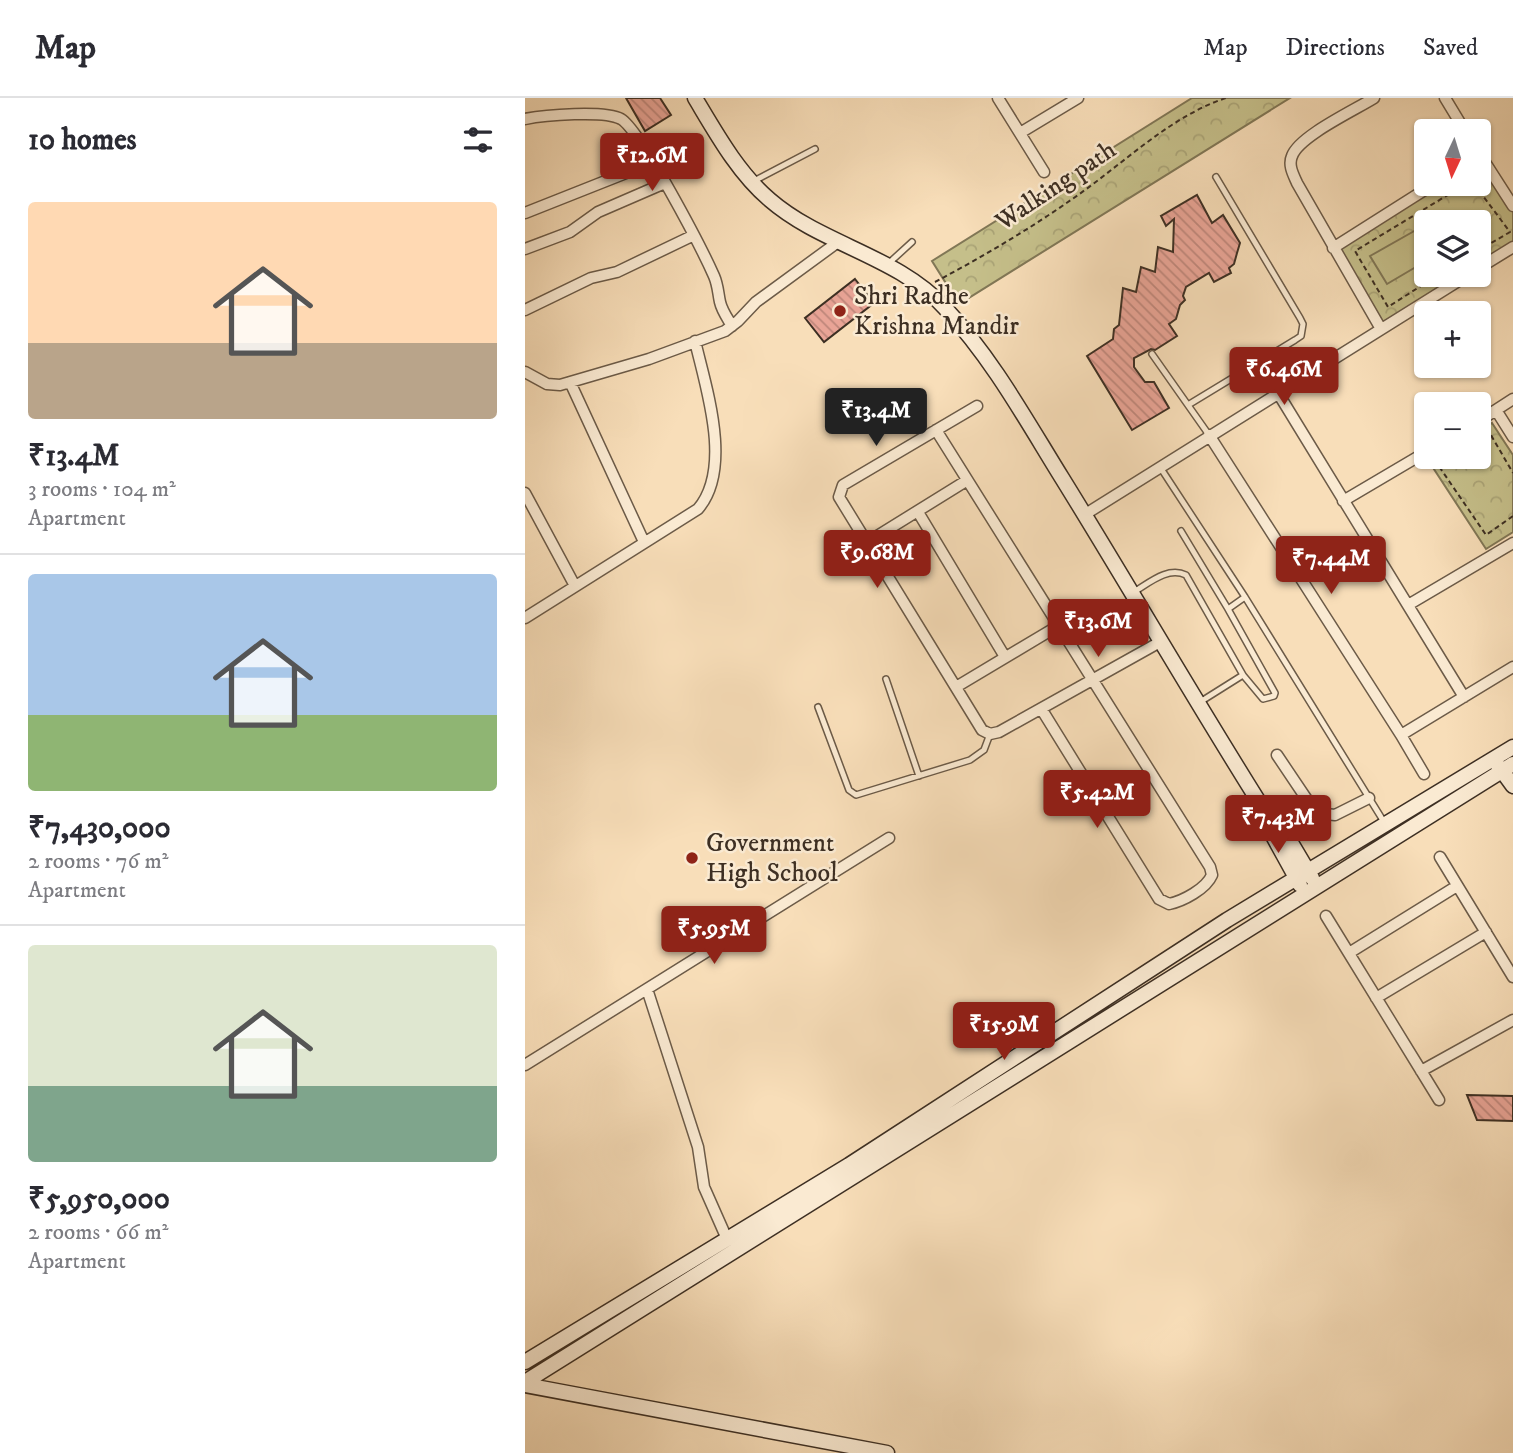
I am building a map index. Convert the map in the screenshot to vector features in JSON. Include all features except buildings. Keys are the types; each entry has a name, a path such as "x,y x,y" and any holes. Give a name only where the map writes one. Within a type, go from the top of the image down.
{"main road":[{"path":"695,98 751,183 771,202 838,242 887,265 944,306 966,332 1005,387 1084,514 1196,704 1269,818 1272,834 1302,874 1311,891"},
{"path":"525,1383 1311,891 1503,765 1513,747"},
{"path":"1503,765 1513,786"},
{"path":"525,1362 849,1165 1302,874 1385,824 1503,765"},
{"path":"525,1383 815,1446 887,1453"}],"street":[{"path":"999,98 1044,172"},
{"path":"1020,132 1078,98"},
{"path":"1374,98 1296,147 1292,155 1291,169 1333,248 1381,329"},
{"path":"1445,98 1458,119"},
{"path":"525,119 545,115 614,116 635,133 715,277 720,304 732,327"},
{"path":"525,213 631,171 650,158"},
{"path":"1491,172 1513,206"},
{"path":"525,249 570,232 610,206 647,193 665,183"},
{"path":"1333,248 1415,196"},
{"path":"525,310 591,278 617,272 692,236"},
{"path":"525,372 547,384 560,385 649,359 732,327 756,302 838,242"},
{"path":"1491,261 1513,247"},
{"path":"1084,514 1449,287"},
{"path":"525,618 698,509 708,495 714,456 711,408 695,341"},
{"path":"570,382 644,542"},
{"path":"1278,393 1465,697"},
{"path":"1491,414 1513,400"},
{"path":"977,406 843,485 839,490 839,497 982,730 990,734 999,733 1160,642"},
{"path":"1496,411 1513,437"},
{"path":"936,430 1210,867 1211,878 1177,902 1169,904 1159,899 1042,710"},
{"path":"1209,435 1424,774"},
{"path":"1343,501 1414,459"},
{"path":"866,543 966,481"},
{"path":"525,493 575,586"},
{"path":"918,513 1005,657"},
{"path":"1408,605 1513,542"},
{"path":"956,687 1058,626"},
{"path":"1401,735 1513,667"},
{"path":"1277,755 1316,813 1335,815 1369,798"},
{"path":"525,1065 889,838"},
{"path":"1440,857 1513,977"},
{"path":"1349,953 1457,886"},
{"path":"1326,916 1439,1100"},
{"path":"1376,998 1486,932"},
{"path":"647,989 698,1147 704,1187 727,1239"},
{"path":"1421,1071 1513,1020"}],"lane":[{"path":"751,183 814,149"},
{"path":"1188,405 1301,336 1303,328 1300,318 1216,177"},
{"path":"887,265 912,242"},
{"path":"1152,355 1209,435"},
{"path":"1160,467 1245,597 1385,824"},
{"path":"1132,593 1166,573 1179,572 1186,575 1243,675 1263,699 1274,696 1273,688 1181,531"},
{"path":"1228,610 1245,597"},
{"path":"1196,704 1243,675"},
{"path":"886,679 919,776"},
{"path":"818,708 849,790 856,796 978,755 984,750 990,734"}],"path":[{"path":"1203,106 1204,98"},
{"name":"Walking path","path":"923,289 983,256 1075,197 1172,125 1203,106 1226,98"},
{"path":"1423,210 1446,196"},
{"path":"1483,196 1510,232 1491,243"},
{"path":"1414,215 1355,251 1388,307 1419,287"},
{"path":"1491,435 1513,473"},
{"path":"1440,469 1486,535 1513,516"}],"green space":[{"path":"1192,98 1290,98 959,304 932,261"},
{"path":"1491,174 1513,206 1513,247 1491,261 1491,210 1414,210 1414,287 1449,287 1426,301 1414,301 1414,309 1381,329 1333,248 1415,196 1491,196"},
{"path":"1414,231 1414,268 1387,284 1370,256"},
{"path":"1491,424 1513,455 1513,532 1486,549 1434,469 1491,469"}],"place":[{"name":"Shri Radhe Krishna Mandir","path":"840,311"},
{"name":"Government High School","path":"692,858"}]}
